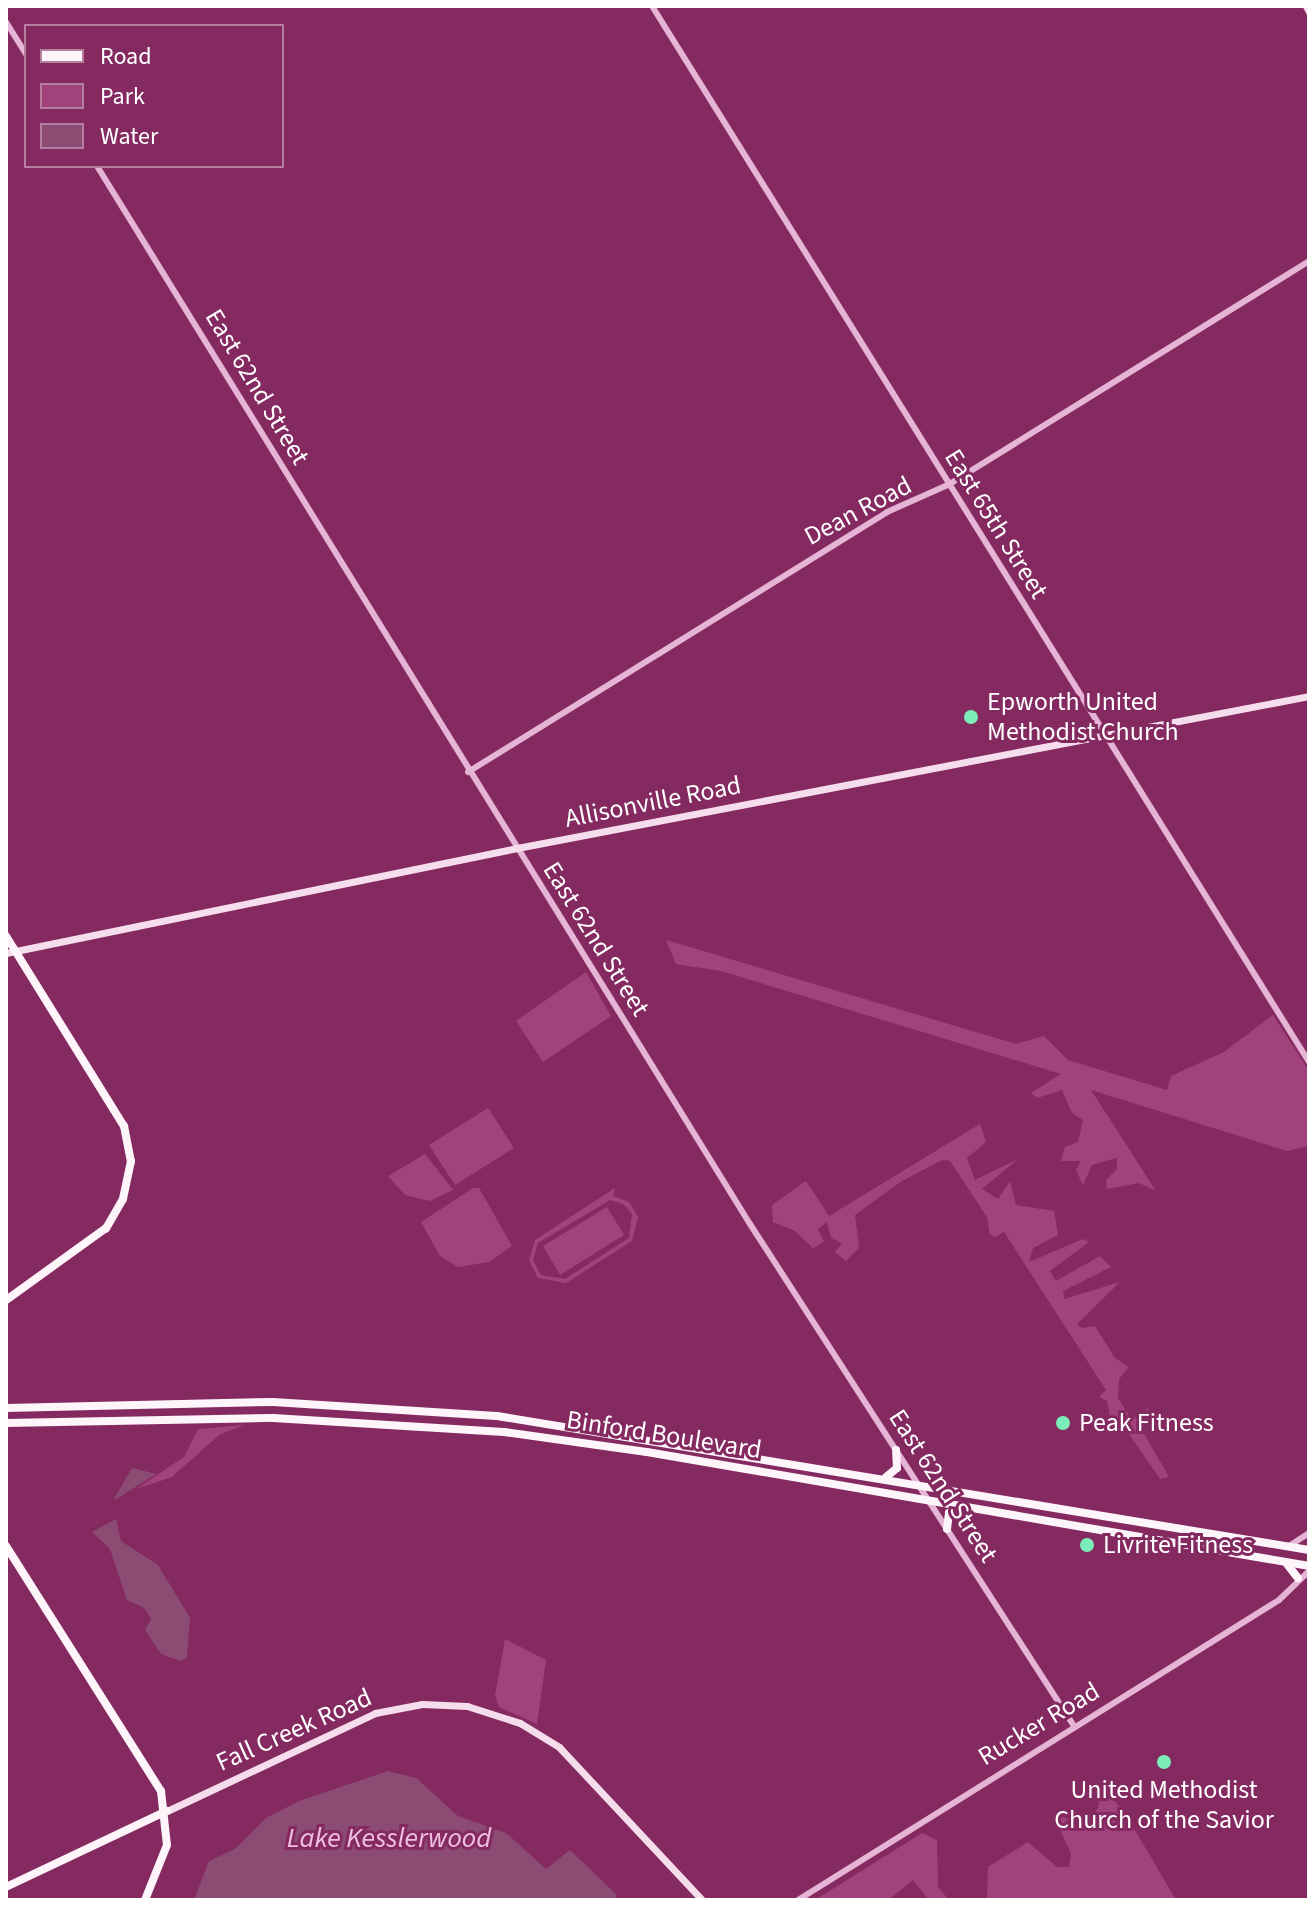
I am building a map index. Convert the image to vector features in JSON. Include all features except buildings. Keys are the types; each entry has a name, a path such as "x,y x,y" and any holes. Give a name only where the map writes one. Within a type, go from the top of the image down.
{"main road":[{"path":"1306,6 1309,12"},
{"name":"Allisonville Road","path":"11,952 517,848 1309,696"},
{"path":"6,936 11,952 124,1126 131,1162 123,1199 106,1228 6,1300"},
{"name":"Binford Boulevard","path":"6,1408 249,1402 441,1410 587,1427 1309,1549"},
{"name":"Binford Boulevard","path":"6,1423 236,1417 424,1425 608,1445 1308,1565"},
{"path":"886,1477 897,1468 896,1450"},
{"path":"947,1529 949,1513 969,1507"},
{"path":"6,1546 151,1770 167,1811 166,1850 145,1900"},
{"path":"1283,1561 1297,1559 1309,1549"},
{"path":"1283,1561 1298,1580"},
{"name":"Fall Creek Road","path":"167,1811 375,1713 422,1704 467,1706 520,1723 559,1747 702,1900"},
{"path":"6,1887 167,1811"}],"street":[{"name":"East 65th Street","path":"652,6 1103,736 1309,1062"},
{"path":"6,22 24,51"},
{"name":"East 62nd Street","path":"98,168 468,772 1074,1726"},
{"name":"Dean Road","path":"468,772 887,512 948,485 1309,261"},
{"path":"1288,1546 1309,1533"},
{"name":"Rucker Road","path":"798,1900 1279,1600 1308,1565"}],"green space":[{"path":"666,940 1016,1044 1044,1036 1068,1060 1167,1090 1171,1076 1224,1052 1273,1015 1309,1071 1309,1146 1287,1151 1091,1090 1156,1191 1139,1183 1107,1189 1106,1180 1117,1169 1117,1158 1092,1165 1083,1185 1076,1170 1081,1161 1061,1161 1065,1147 1078,1142 1083,1120 1072,1113 1062,1090 1037,1098 1031,1093 1061,1074 721,971 676,964"},
{"path":"586,972 611,1016 543,1062 516,1021"},
{"path":"488,1108 514,1148 455,1185 429,1145"},
{"path":"980,1124 986,1142 967,1158 975,1180 1018,1159 982,1189 998,1199 1010,1181 1016,1205 1054,1211 1058,1235 1033,1248 1029,1262 1083,1239 1089,1242 1050,1271 1056,1281 1100,1256 1111,1267 1063,1291 1064,1299 1120,1282 1077,1324 1082,1328 1095,1326 1115,1358 1129,1367 1119,1379 1118,1398 1130,1417 1138,1417 1150,1406 1139,1425 1169,1477 1160,1479 1127,1431 1110,1417 1107,1401 1099,1397 1106,1390 1004,1232 995,1237 990,1234 987,1217 950,1161 942,1160 902,1181 855,1215 859,1248 846,1261 835,1252 842,1243 831,1238 827,1222 818,1229 824,1242 813,1248 795,1231 773,1222 772,1205 806,1181 829,1216"},
{"path":"425,1154 453,1190 430,1201 405,1195 388,1176"},
{"path":"473,1188 479,1188 512,1246 489,1262 458,1267 440,1256 421,1222"},
{"path":"615,1188 613,1196 629,1202 638,1217 632,1241 566,1283 538,1278 529,1260 535,1240","holes":["610,1200 623,1204 632,1214 629,1238 565,1279 541,1275 533,1260 538,1243"]},
{"path":"607,1207 624,1235 560,1275 543,1246"},
{"path":"244,1425 219,1435 172,1477 136,1489 184,1457 198,1429"},
{"path":"505,1639 546,1660 537,1724 499,1707 495,1695"},
{"path":"1101,1784 1126,1815 1176,1900 987,1900 988,1867 1028,1842 1057,1867 1069,1867 1071,1854 1053,1814 1079,1822 1090,1818 1098,1808"},
{"path":"922,1833 937,1840 938,1887 949,1900 929,1900 913,1880 888,1900 815,1900"}],"water":[{"path":"132,1468 156,1474 115,1500 115,1497"},
{"path":"116,1519 121,1541 158,1565 190,1618 187,1657 181,1661 161,1654 145,1630 151,1619 144,1608 127,1600 110,1549 92,1532"},
{"name":"Lake Kesslerwood","path":"388,1771 416,1778 458,1816 506,1833 546,1869 570,1850 616,1894 616,1900 194,1900 209,1861 235,1849 266,1818 299,1801"}],"place":[{"name":"Epworth United Methodist Church","path":"971,717"},
{"name":"Peak Fitness","path":"1063,1423"},
{"name":"Livrite Fitness","path":"1087,1545"},
{"name":"United Methodist Church of the Savior","path":"1164,1762"}]}
